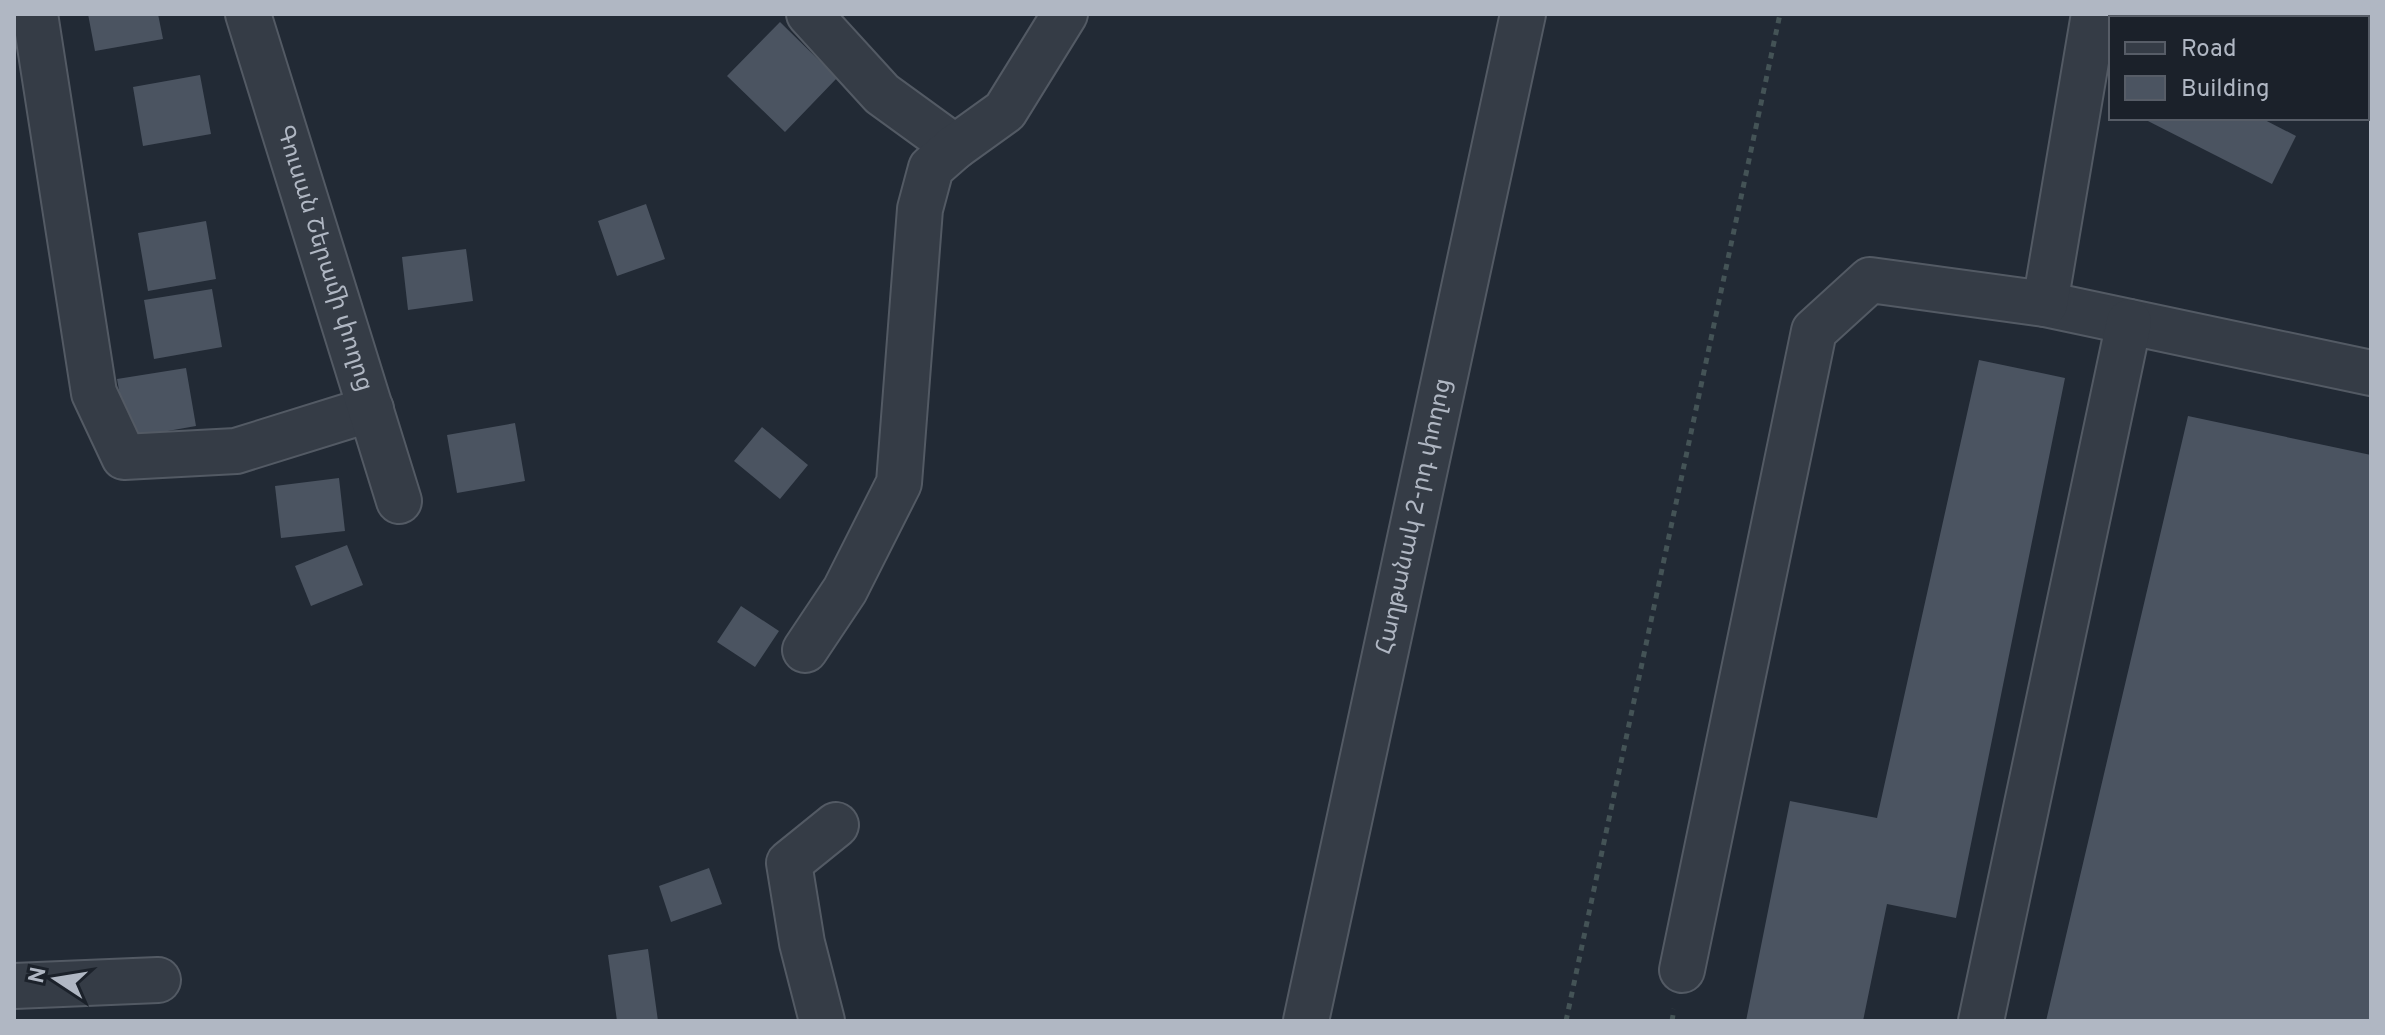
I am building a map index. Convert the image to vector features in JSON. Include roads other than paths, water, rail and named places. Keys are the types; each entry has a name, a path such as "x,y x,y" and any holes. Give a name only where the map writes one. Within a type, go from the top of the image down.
{"street":[{"path":"35,14 94,393 124,457 236,451 371,409"},
{"name":"Գուսան Շերամի փողոց","path":"248,14 399,501"},
{"path":"809,14 882,94 955,147"},
{"path":"805,650 845,590 899,483 920,209 931,168 1005,111 1065,14"},
{"name":"Հաղթանակ 2-րդ փողոց","path":"1306,1021 1523,14"},
{"path":"2045,304 2094,14"},
{"path":"1682,970 1814,331 1870,280 2045,304 2371,373"},
{"path":"1981,1021 2129,322"},
{"path":"822,1021 802,943 789,863 836,825"},
{"path":"14,986 158,980"}]}
